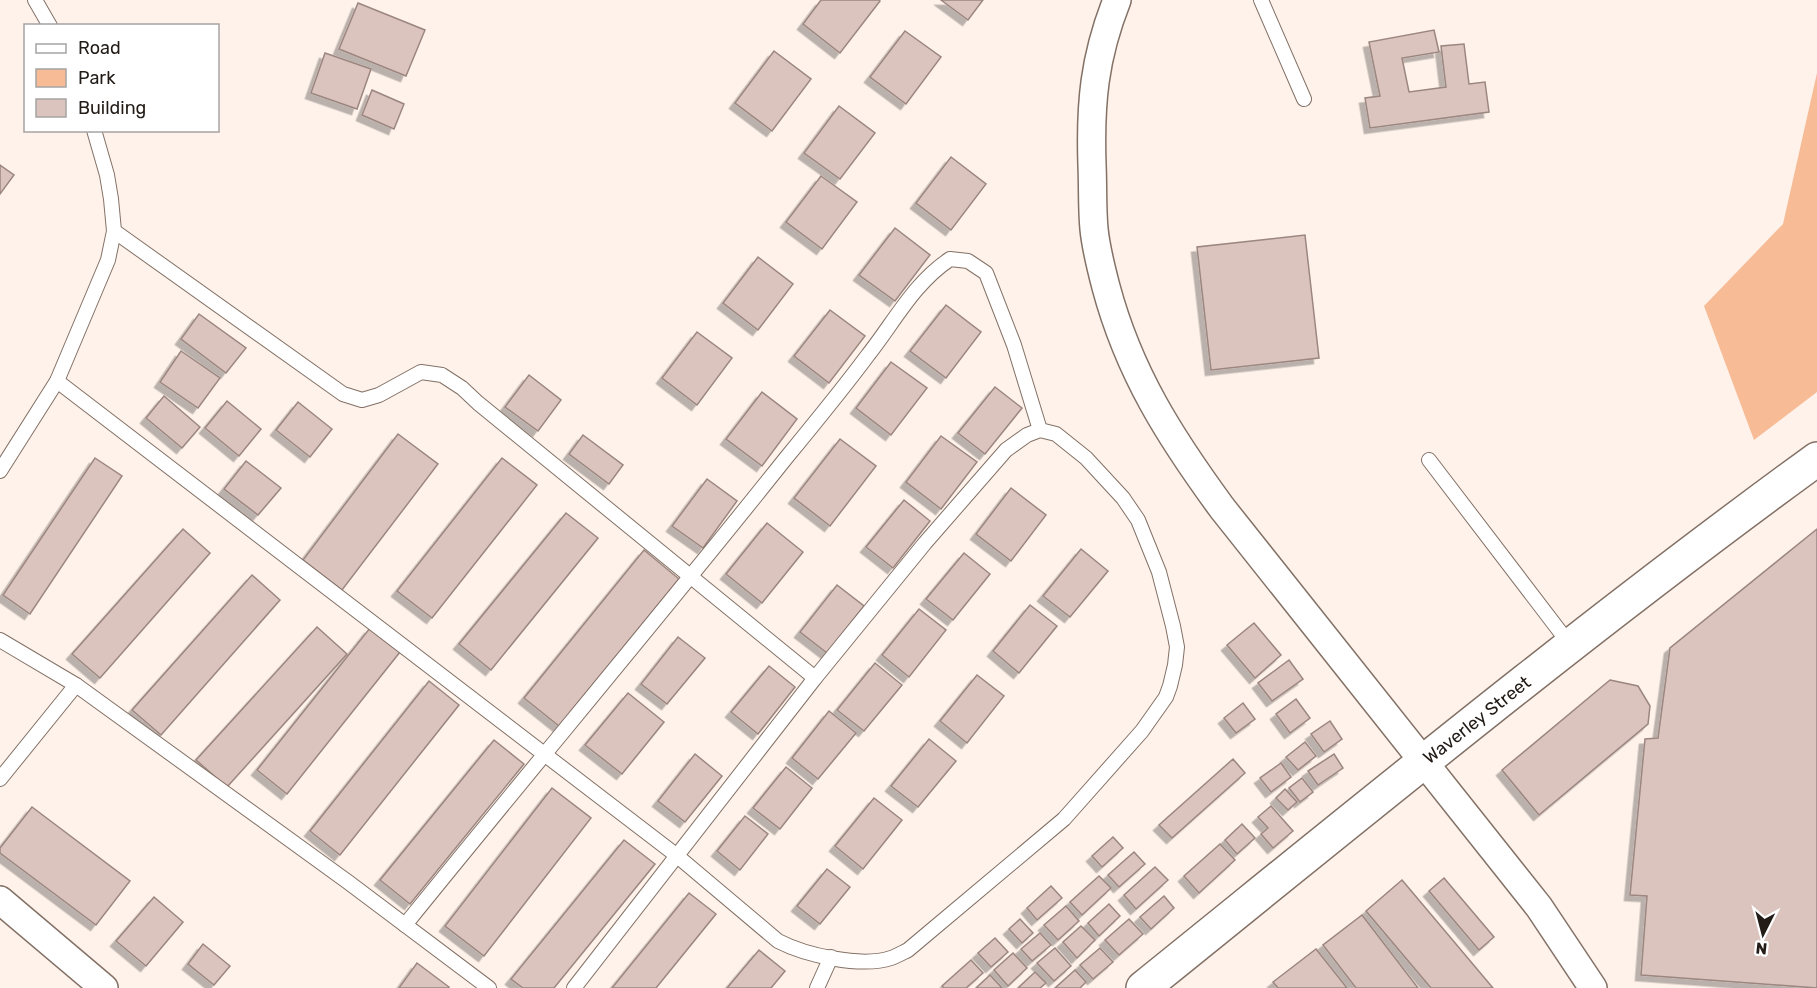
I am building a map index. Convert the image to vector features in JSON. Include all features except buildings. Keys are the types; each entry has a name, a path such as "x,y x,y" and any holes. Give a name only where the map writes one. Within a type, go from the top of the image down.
{"street":[{"path":"1117,0 1106,27 1093,85 1091,144 1094,230 1113,312 1131,359 1155,409 1222,508 1539,907 1593,988"},
{"name":"Waverley Street","path":"1143,988 1424,761 1693,549 1817,459"},
{"path":"0,900 104,988"}],"lane":[{"path":"35,0 49,24"},
{"path":"1261,0 1304,99"},
{"path":"0,471 57,381 108,260 114,231 107,175 95,132"},
{"path":"114,231 343,394 362,400 379,395 420,372 442,375 462,388 814,678"},
{"path":"405,925 544,753 692,576 870,353 911,294 932,271 950,259 968,261 986,273 1014,345 1040,430"},
{"path":"57,381 676,855 778,941 792,948 854,960 889,958 908,950 1064,819 1142,731 1166,698 1175,665 1177,647 1166,596 1138,520 1123,498 1086,458 1056,434 1040,430 1027,435 1006,450 925,543 814,678 676,855 574,988"},
{"path":"1429,460 1571,646"},
{"path":"0,640 76,685 489,988"},
{"path":"0,779 76,685"},
{"path":"817,988 831,957"}],"green space":[{"path":"1817,73 1817,392 1754,440 1704,306 1783,224"}]}
